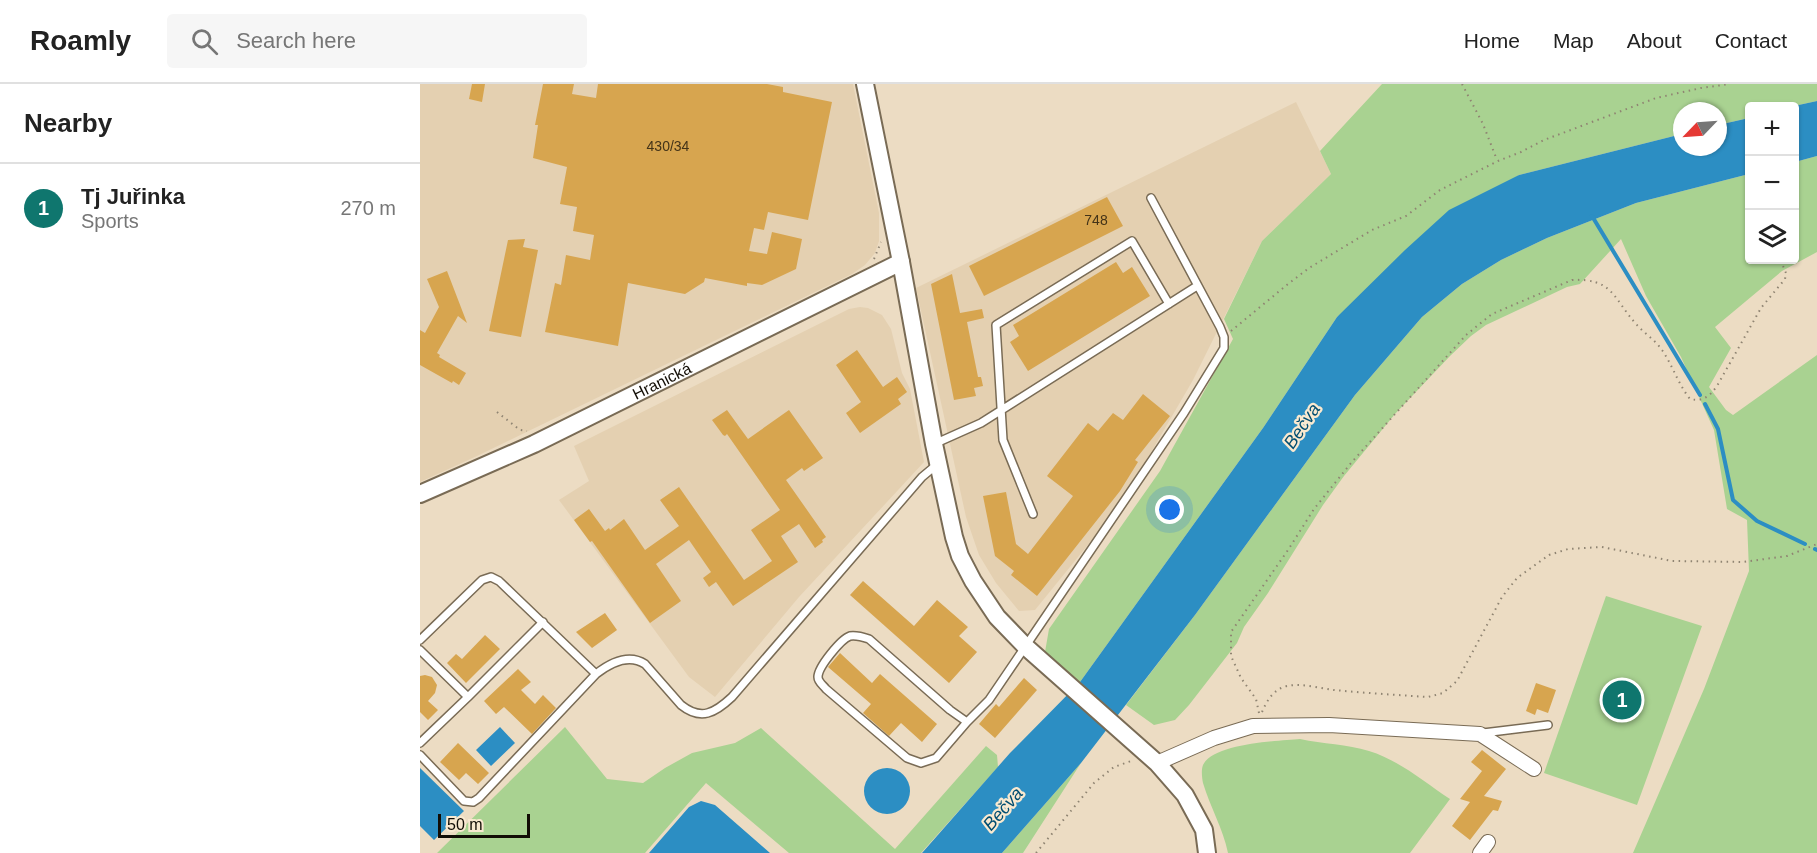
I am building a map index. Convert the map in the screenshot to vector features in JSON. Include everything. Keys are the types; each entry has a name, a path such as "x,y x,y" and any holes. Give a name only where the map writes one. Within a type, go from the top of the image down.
{"street":[{"path":"866,84 934,444 954,537 965,565 993,611 1026,648 1147,754 1185,795 1204,830 1208,853"},
{"name":"Hranická","path":"420,494 534,444 901,262"},
{"path":"1147,754 1253,726 1329,725 1480,734 1534,769"}],"lane":[{"path":"967,722 869,639 852,635 845,638 820,666 818,676 820,682 907,758 921,763 936,758 989,700 1026,648 1184,413 1221,354 1225,342 1151,198"},
{"path":"1033,514 1003,440 996,325 1132,241 1169,304"},
{"path":"934,444 981,423 1197,286"},
{"path":"420,755 464,801 473,802 596,674 619,660 640,661 653,672 681,705 696,714 704,714 719,708 732,697 922,477 939,466"},
{"path":"420,640 482,580 491,577 499,581 596,674"},
{"path":"420,743 543,622"},
{"path":"420,650 468,697"},
{"path":"1480,734 1548,725"}],"path":[{"path":"1462,84 1484,124 1498,161"},
{"path":"1224,337 1309,268 1372,230 1406,216 1440,190 1498,161 1544,140 1656,98 1730,84"},
{"path":"870,264 882,241"},
{"path":"1784,266 1785,279 1761,308 1711,395 1703,399 1690,399 1661,348 1628,316 1612,292 1598,282 1586,279 1572,280 1492,314 1466,335 1351,463 1314,509 1231,632 1231,656 1241,678 1256,699 1260,718 1271,696 1288,686 1301,685 1332,690 1428,697 1443,693 1457,681 1502,597 1517,578 1549,555 1568,549 1593,547 1672,561 1743,562 1787,556 1817,544"},
{"path":"497,412 520,430 528,431"},
{"path":"1036,853 1094,783 1114,767 1147,754"}],"shaded area":[{"path":"420,84 853,84 879,213 879,241 875,253 865,265 852,274 420,482"},
{"path":"1296,102 1331,174 1262,241 1193,380 1139,473 1100,530 1035,610 1019,611 996,583 979,555 966,517 916,288"},
{"path":"860,307 882,315 891,329 902,373 910,389 924,462 799,597 715,697 689,677 559,500 589,481 574,446 849,309"}],"green space":[{"path":"1382,84 1817,84 1817,101 1799,105 1799,102 1745,102 1745,119 1727,123 1727,102 1673,102 1673,136 1519,175 1337,317 1263,428 1080,682 1045,652 1049,629 1160,471 1233,339 1224,319 1262,241 1331,174 1320,151"},
{"path":"1817,156 1817,252 1799,262 1799,210 1799,161"},
{"path":"1745,175 1745,264 1795,264 1782,271 1715,327 1731,348 1709,387 1726,410 1733,415 1817,355 1817,853 1633,853 1704,689 1749,571 1747,520 1727,509 1714,430 1681,357 1646,296 1621,239 1580,284 1567,287 1486,325 1471,336 1395,414 1323,505 1244,627 1237,643 1175,720 1154,725 1126,705 1195,615 1355,395 1422,317 1462,284 1501,260 1547,238 1636,203"},
{"path":"1606,596 1702,626 1637,805 1544,773"},
{"path":"565,727 607,779 643,783 692,753 735,743 761,728 895,849 986,746 997,755 998,767 921,853 789,853 706,783 645,853 437,853"},
{"path":"1300,739 1352,747 1380,755 1401,766 1450,799 1410,853 1228,853 1203,783 1203,765 1209,758 1220,752 1247,744"},
{"path":"1081,763 1023,853 1002,853"}],"water":[{"path":"1817,101 1817,156 1799,161 1799,156 1799,105"},
{"name":"Bečva","path":"1745,119 1745,175 1636,203 1547,238 1501,260 1462,284 1422,317 1355,395 1195,615 1081,763 1002,853 922,853 1010,753 1080,682 1263,428 1337,317 1449,210 1519,175 1673,136 1673,156 1727,156 1727,123"},
{"path":"500,727 515,743 491,766 476,750"},
{"path":"420,768 464,811 434,840 420,826"},
{"path":"887,768 903,775 910,791 903,807 887,814 871,807 864,791 871,775"},
{"path":"701,801 715,805 770,853 649,853 689,807"}],"building":[{"path":"472,84 485,84 482,102 469,99"},
{"path":"543,84 574,84 572,94 596,98 598,84 767,84 783,87 783,92 832,102 808,220 768,212 764,230 754,228 749,251 767,254 772,232 802,239 796,269 762,285 747,283 747,286 705,278 704,282 685,294 628,283 618,346 545,332 555,283 561,285 566,255 590,260 594,235 573,231 577,207 560,204 567,167 533,158 538,125 535,125"},
{"path":"1107,197 1123,226 984,296 969,266"},
{"path":"525,239 523,247 538,250 521,337 489,331 508,240"},
{"path":"1116,262 1123,273 1132,267 1150,296 1028,371 1010,342 1019,336 1013,325"},
{"path":"447,271 467,323 458,316 437,353 439,357 466,373 459,385 420,365 420,330 425,333 439,307 427,279"},
{"path":"952,274 960,313 982,309 984,318 967,322 978,377 981,377 983,386 974,388 976,396 954,400 931,284"},
{"path":"857,350 883,387 897,377 907,392 898,399 901,404 860,433 846,413 861,402 836,365"},
{"path":"1143,394 1170,416 1135,460 1138,462 1120,491 1037,596 1011,575 1014,571 995,556 983,496 1006,492 1016,544 1028,554 1073,496 1047,476 1088,423 1098,431 1113,413 1123,420"},
{"path":"727,410 748,439 789,410 823,458 804,471 802,468 786,480 826,537 815,548 799,524 781,536 798,562 733,606 716,582 709,587 703,578 711,572 689,540 656,564 681,601 650,623 592,541 590,542 574,520 589,509 605,531 609,528 610,530 624,519 645,550 679,526 660,500 679,487 744,580 772,561 751,530 780,510 727,434 723,435 712,420"},
{"path":"863,581 914,626 937,600 968,627 959,636 977,652 949,683 850,595"},
{"path":"605,613 617,630 592,648 576,632"},
{"path":"485,635 500,649 466,683 447,663 456,654 462,659"},
{"path":"840,653 872,683 880,674 937,724 922,742 901,723 889,736 863,713 871,704 828,667"},
{"path":"518,669 531,682 521,690 535,704 543,695 556,708 532,734 504,707 496,714 484,701"},
{"path":"420,676 432,677 437,685 435,693 428,701 438,710 428,720 420,712"},
{"path":"1024,678 1037,690 995,738 979,724 996,704 999,707"},
{"path":"1536,683 1556,690 1548,713 1537,709 1535,715 1526,711"},
{"path":"458,743 489,773 478,784 466,773 459,780 440,762"},
{"path":"1482,750 1506,769 1484,796 1502,801 1498,811 1493,810 1470,840 1452,826 1470,802 1460,799 1482,771 1471,762"}],"waterway":[{"path":"1592,216 1700,395"},
{"path":"1705,404 1718,429 1733,500 1757,521 1805,544"}],"place":[{"name":"Tj Juřinka","path":"1622,700"}]}
